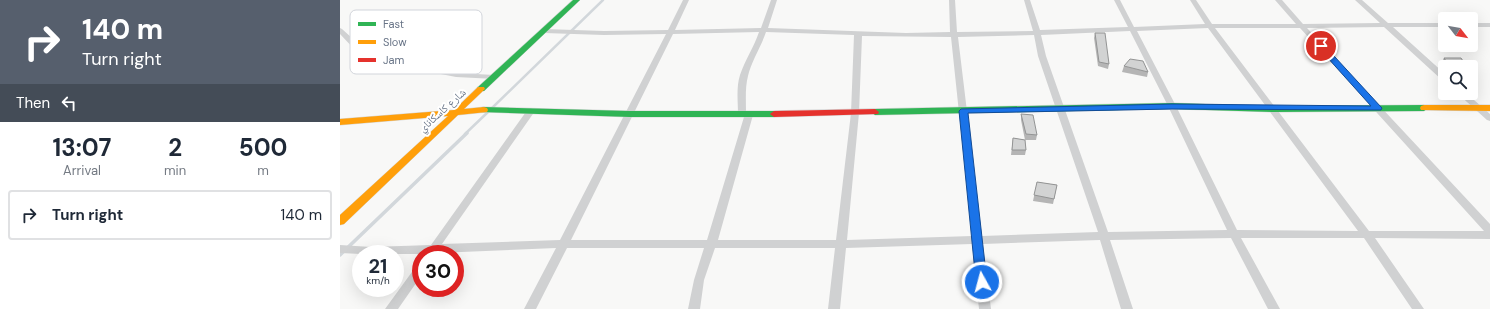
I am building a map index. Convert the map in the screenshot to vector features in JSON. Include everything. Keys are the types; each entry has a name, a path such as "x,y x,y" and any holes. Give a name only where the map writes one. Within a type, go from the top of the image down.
{"street":[{"name":"شارع كاسكاناي","path":"340,221 577,0"},
{"path":"530,309 630,114 686,0"},
{"path":"694,309 699,280 745,115 742,90 744,75 758,46 774,0"},
{"path":"952,0 954,35 964,111 985,309"},
{"path":"1027,0 1037,32 1042,56 1104,236 1127,309"},
{"path":"1117,0 1172,106 1234,234 1274,309"},
{"path":"1193,0 1210,26 1274,108 1367,235 1418,309"},
{"path":"1278,0 1490,231"},
{"path":"1358,0 1438,72"},
{"path":"544,31 604,33 763,30 858,34 954,35 1210,26 1438,25"},
{"path":"1478,25 1490,25"},
{"path":"340,30 350,40"},
{"path":"834,309 840,244 849,182 855,113 858,34"},
{"path":"451,74 495,77"},
{"path":"1469,100 1490,118"},
{"path":"340,122 489,110 630,114 745,115 1172,106 1274,108 1490,108"},
{"path":"437,245 463,205 483,180 531,111"},
{"path":"464,249 564,244 840,244 1104,236 1234,234 1490,235"},
{"path":"340,249 412,251"},
{"path":"391,309 412,280"}],"building":[{"path":"1095,33 1105,33 1109,64 1099,62"},
{"path":"1444,58 1461,58 1462,60 1445,60"},
{"path":"1130,59 1143,61 1148,72 1124,66"},
{"path":"1021,114 1033,115 1037,135 1026,134"},
{"path":"1013,138 1025,140 1026,150 1012,150"},
{"path":"1037,182 1057,185 1054,199 1034,195"}],"waterway":[{"path":"492,108 603,0"},
{"path":"465,134 488,112"},
{"path":"340,255 467,133"}],"traffic: fast":[{"path":"481,89 577,0"},
{"path":"875,112 1172,106 1274,109 1424,108"},
{"path":"484,110 630,114 774,114"}],"traffic: slow":[{"path":"340,221 481,89"},
{"path":"1424,108 1490,108"},
{"path":"340,122 484,110"}],"traffic: jam":[{"path":"774,114 875,112"}],"route":[{"path":"982,282 964,111 1172,106 1378,108 1321,46"}]}
